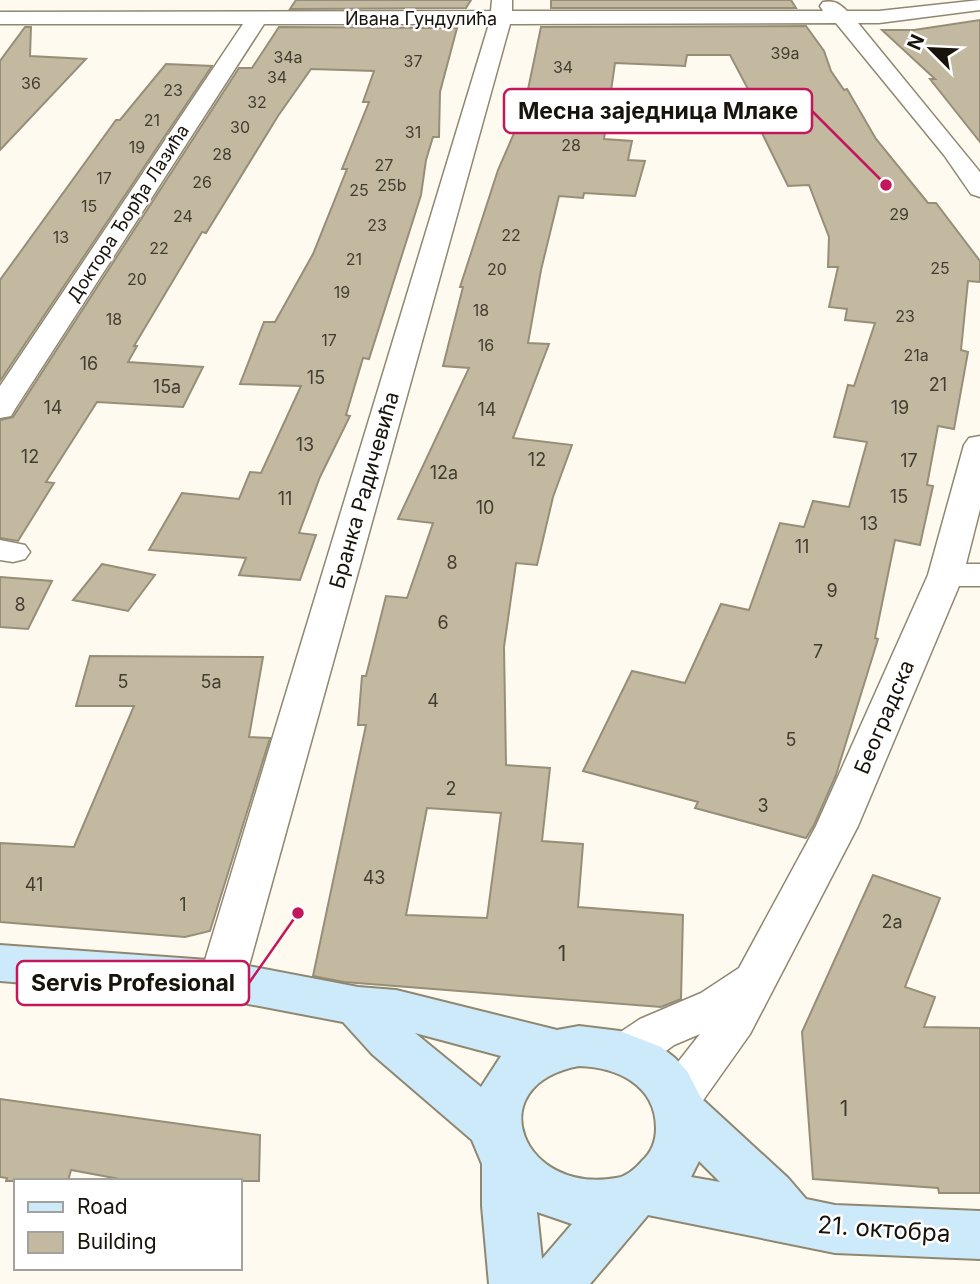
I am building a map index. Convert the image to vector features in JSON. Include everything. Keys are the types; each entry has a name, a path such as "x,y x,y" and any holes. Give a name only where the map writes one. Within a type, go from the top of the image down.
{"main road":[{"path":"0,963 222,980 358,1006 396,1009 556,1050"},
{"path":"358,1006 389,1040 502,1145 528,1182 556,1198 579,1204 603,1204 635,1195"},
{"path":"517,1284 496,1112 503,1091 516,1073 534,1059 556,1050 579,1046 603,1047 627,1054 647,1064 665,1080 679,1105 684,1134 677,1155 664,1175 635,1195 556,1284"},
{"name":"21. октобра","path":"679,1105 769,1195 789,1219"},
{"name":"21. октобра","path":"635,1195 789,1219 835,1230 980,1235"}],"street":[{"path":"0,8 6,0"},
{"path":"824,0 842,17 952,150 980,189"},
{"name":"Ивана Гундулића","path":"0,18 257,18 501,9 879,17 980,4"},
{"name":"Бранка Радичевића","path":"222,980 501,9"},
{"name":"Доктора Ђорђа Лазића","path":"0,409 257,18"},
{"path":"952,150 980,147"},
{"name":"Београдска","path":"679,1105 759,978 963,575 980,445"},
{"name":"Београдска","path":"627,1054 657,1032 717,1006 759,978"}],"building":[{"path":"296,0 471,0 466,8 290,9"},
{"path":"551,0 791,0 796,8 551,8"},
{"path":"980,20 980,142 930,79 935,79 882,30 914,30"},
{"path":"806,26 824,51 831,71 844,90 847,89 876,139 928,203 936,203 980,261 980,282 968,281 961,350 968,352 954,429 938,426 927,485 933,486 920,545 895,540 875,638 878,639 836,775 806,838 695,808 698,802 583,771 632,671 685,683 721,604 749,610 780,523 804,527 813,501 849,507 867,442 834,437 848,385 854,386 875,323 845,320 847,309 829,307 838,267 828,267 829,237 809,185 788,186 758,125 767,125 730,55 687,55 685,66 615,63 604,139 632,141 628,160 645,161 635,196 584,193 583,198 559,196 541,270 528,343 549,344 513,438 572,445 553,497 537,565 516,563 504,647 506,765 550,768 542,841 583,844 578,907 683,915 681,999 661,1007 344,982 313,976 366,725 358,725 362,676 366,676 386,596 407,598 433,523 398,519 469,368 443,366 463,287 460,287 498,170 529,99 526,99 541,27","holes":["427,808 501,813 487,918 406,915"]},
{"path":"25,27 31,27 30,56 86,59 0,150 0,61"},
{"path":"279,27 457,28 440,92 439,137 433,137 426,160 421,195 369,359 363,358 346,415 350,416 320,477 299,533 316,535 300,580 239,575 246,558 149,550 182,493 239,499 250,472 261,473 301,386 240,384 264,322 275,322 313,254 347,169 342,169 369,102 363,102 374,71 311,69 278,116 206,233 202,232 134,346 137,346 128,362 203,367 183,407 97,402 46,482 54,483 18,541 0,538 0,420 13,417 239,68 252,68"},
{"path":"166,64 212,66 0,381 0,280 116,120 120,120"},
{"path":"102,564 155,575 128,611 73,600"},
{"path":"0,577 52,581 28,629 0,627"},
{"path":"90,656 263,657 249,737 270,738 210,931 185,937 0,922 0,843 74,847 134,706 76,706"},
{"path":"873,875 940,898 905,987 935,997 924,1027 980,1028 980,1193 939,1193 938,1188 813,1179 802,1032"},
{"path":"0,1099 260,1135 259,1181 119,1179 71,1170 69,1179 6,1181 7,1178 0,1177"}],"place":[{"name":"Месна заједница Млаке","path":"886,185"},
{"name":"Servis Profesional","path":"298,913"}]}
